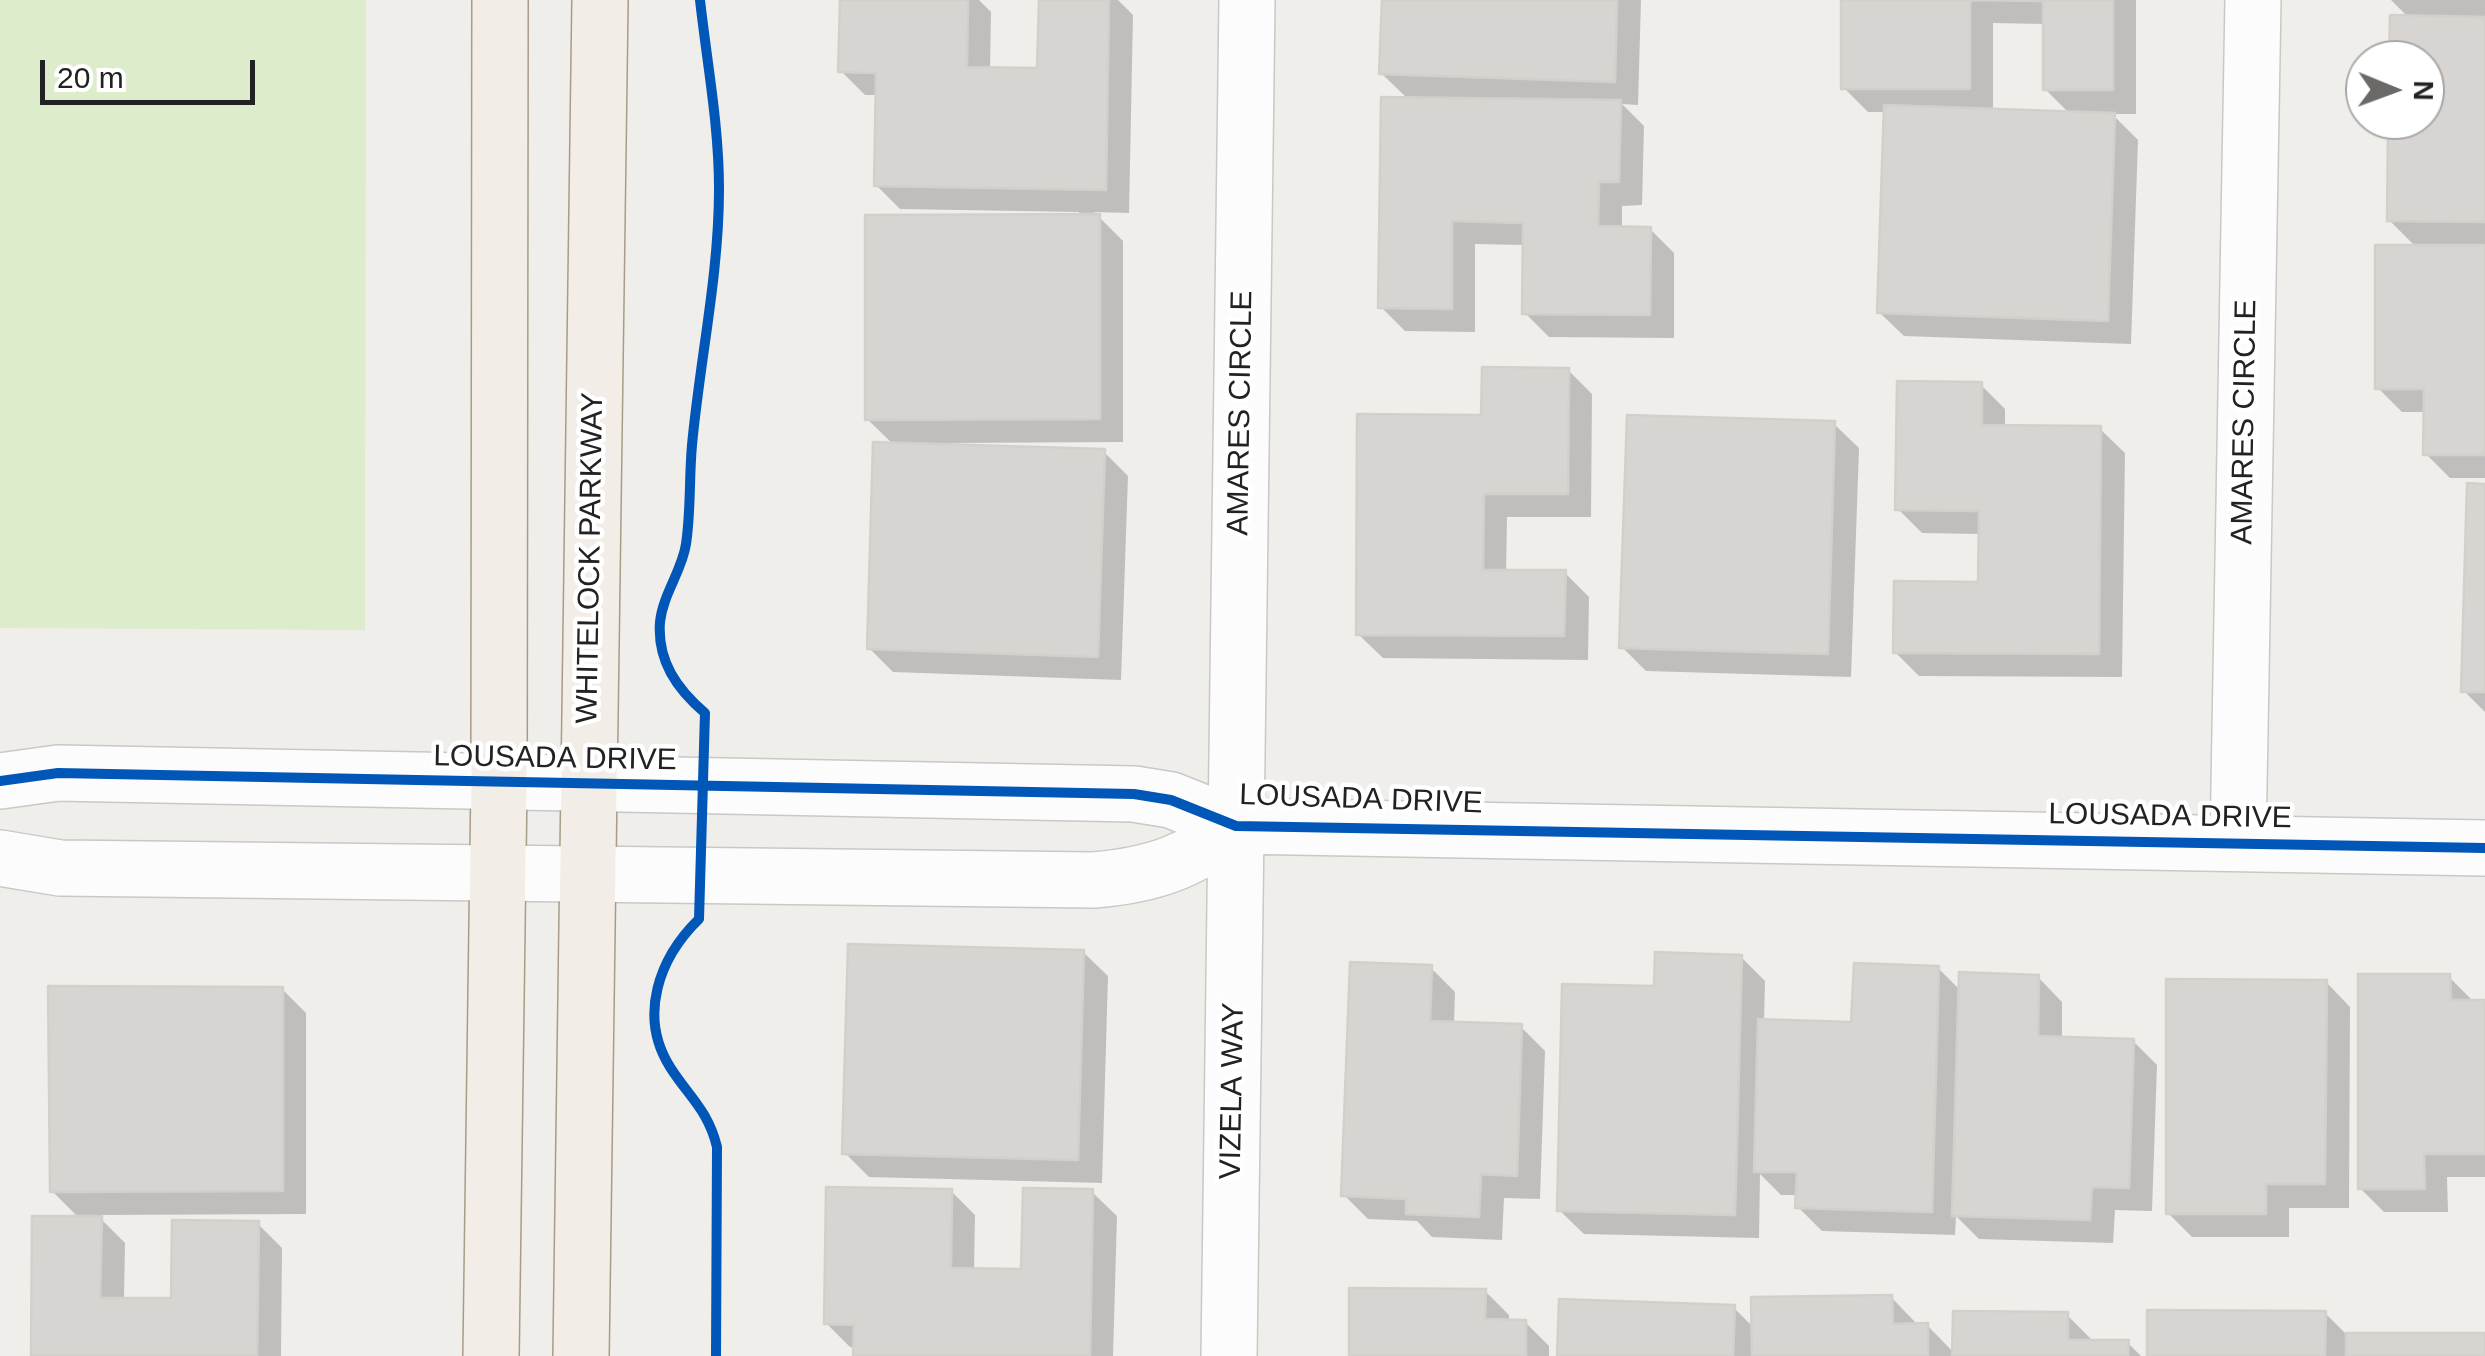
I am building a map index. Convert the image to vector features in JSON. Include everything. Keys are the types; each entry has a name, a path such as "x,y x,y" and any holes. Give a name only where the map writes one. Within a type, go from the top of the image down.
{"main road":[{"path":"491,1356 499,783 500,0"},
{"name":"WHITELOCK PARKWAY","path":"581,1356 600,0"}],"street":[{"name":"AMARES CIRCLE","path":"1236,826 1246,0"},
{"name":"AMARES CIRCLE","path":"2238,844 2253,0"},
{"name":"LOUSADA DRIVE","path":"0,781 58,773 1134,794 1171,800 1236,826 2485,848"},
{"name":"LOUSADA DRIVE","path":"0,858 60,868 1094,880 1134,877 1172,866 1206,849 1236,826"},
{"name":"VIZELA WAY","path":"1229,1356 1236,826"}],"green space":[{"path":"0,0 366,0 365,630 0,628"}],"building":[{"path":"840,0 968,0 967,67 1037,68 1039,0 1109,0 1106,190 874,186 876,73 838,72"},
{"path":"1382,0 1617,0 1615,82 1379,74"},
{"path":"1841,0 1970,0 1970,89 1841,89"},
{"path":"1970,0 2113,0 2113,90 2043,90 2043,1"},
{"path":"2390,15 2485,17 2485,222 2387,221 2388,140 2445,140 2445,40 2389,40"},
{"path":"1381,97 1621,100 1619,182 1599,182 1598,226 1651,227 1650,315 1522,314 1523,223 1452,221 1452,309 1378,308"},
{"path":"1884,105 2115,113 2108,321 1877,313"},
{"path":"1100,214 1100,419 865,420 865,215"},
{"path":"2375,245 2485,245 2485,455 2423,455 2424,389 2375,389"},
{"path":"1482,367 1569,368 1568,494 1484,494 1483,570 1566,570 1564,636 1356,635 1357,414 1481,415"},
{"path":"1897,381 1982,382 1982,425 2101,426 2099,654 1893,653 1894,581 1978,582 1979,511 1895,510"},
{"path":"1627,415 1835,421 1828,654 1619,648"},
{"path":"873,442 1105,449 1098,657 867,649"},
{"path":"2467,483 2485,484 2485,692 2461,692"},
{"path":"848,944 1084,950 1078,1160 842,1154"},
{"path":"1655,952 1742,955 1735,1215 1557,1211 1562,984 1654,986"},
{"path":"1350,962 1432,965 1430,1021 1522,1024 1517,1176 1481,1174 1479,1217 1406,1214 1406,1199 1341,1196"},
{"path":"1854,963 1939,966 1932,1212 1795,1208 1797,1172 1754,1172 1758,1019 1851,1022"},
{"path":"1959,972 2039,975 2038,1036 2134,1039 2129,1188 2092,1187 2090,1220 1952,1216"},
{"path":"2358,974 2450,974 2451,1000 2485,1000 2485,1154 2424,1154 2425,1189 2358,1189"},
{"path":"2166,979 2327,980 2325,1184 2266,1184 2266,1214 2166,1214"},
{"path":"48,986 283,987 283,1191 50,1192"},
{"path":"826,1187 952,1189 951,1268 1021,1269 1023,1188 1093,1189 1090,1356 853,1356 854,1325 824,1324"},
{"path":"32,1216 102,1216 100,1298 171,1298 172,1220 259,1221 257,1356 31,1356"},
{"path":"1349,1288 1486,1289 1485,1319 1526,1320 1526,1356 1349,1356"},
{"path":"1892,1295 1893,1324 1928,1323 1928,1356 1752,1356 1751,1297"},
{"path":"1559,1299 1735,1305 1733,1356 1557,1356"},
{"path":"2147,1310 2326,1311 2325,1356 2147,1356"},
{"path":"1953,1311 2068,1312 2068,1340 2129,1340 2128,1356 1952,1356"},
{"path":"2346,1333 2485,1333 2485,1356 2346,1356"}],"cycle path":[{"path":"700,0 717,141 718,221 692,445 686,544 660,622 662,649 671,673 705,713 699,919 673,951 664,970 658,988 655,1028 660,1048 703,1113 717,1147 716,1356"},
{"path":"0,781 58,773 1134,794 1171,800 1236,826 2485,848"}]}
